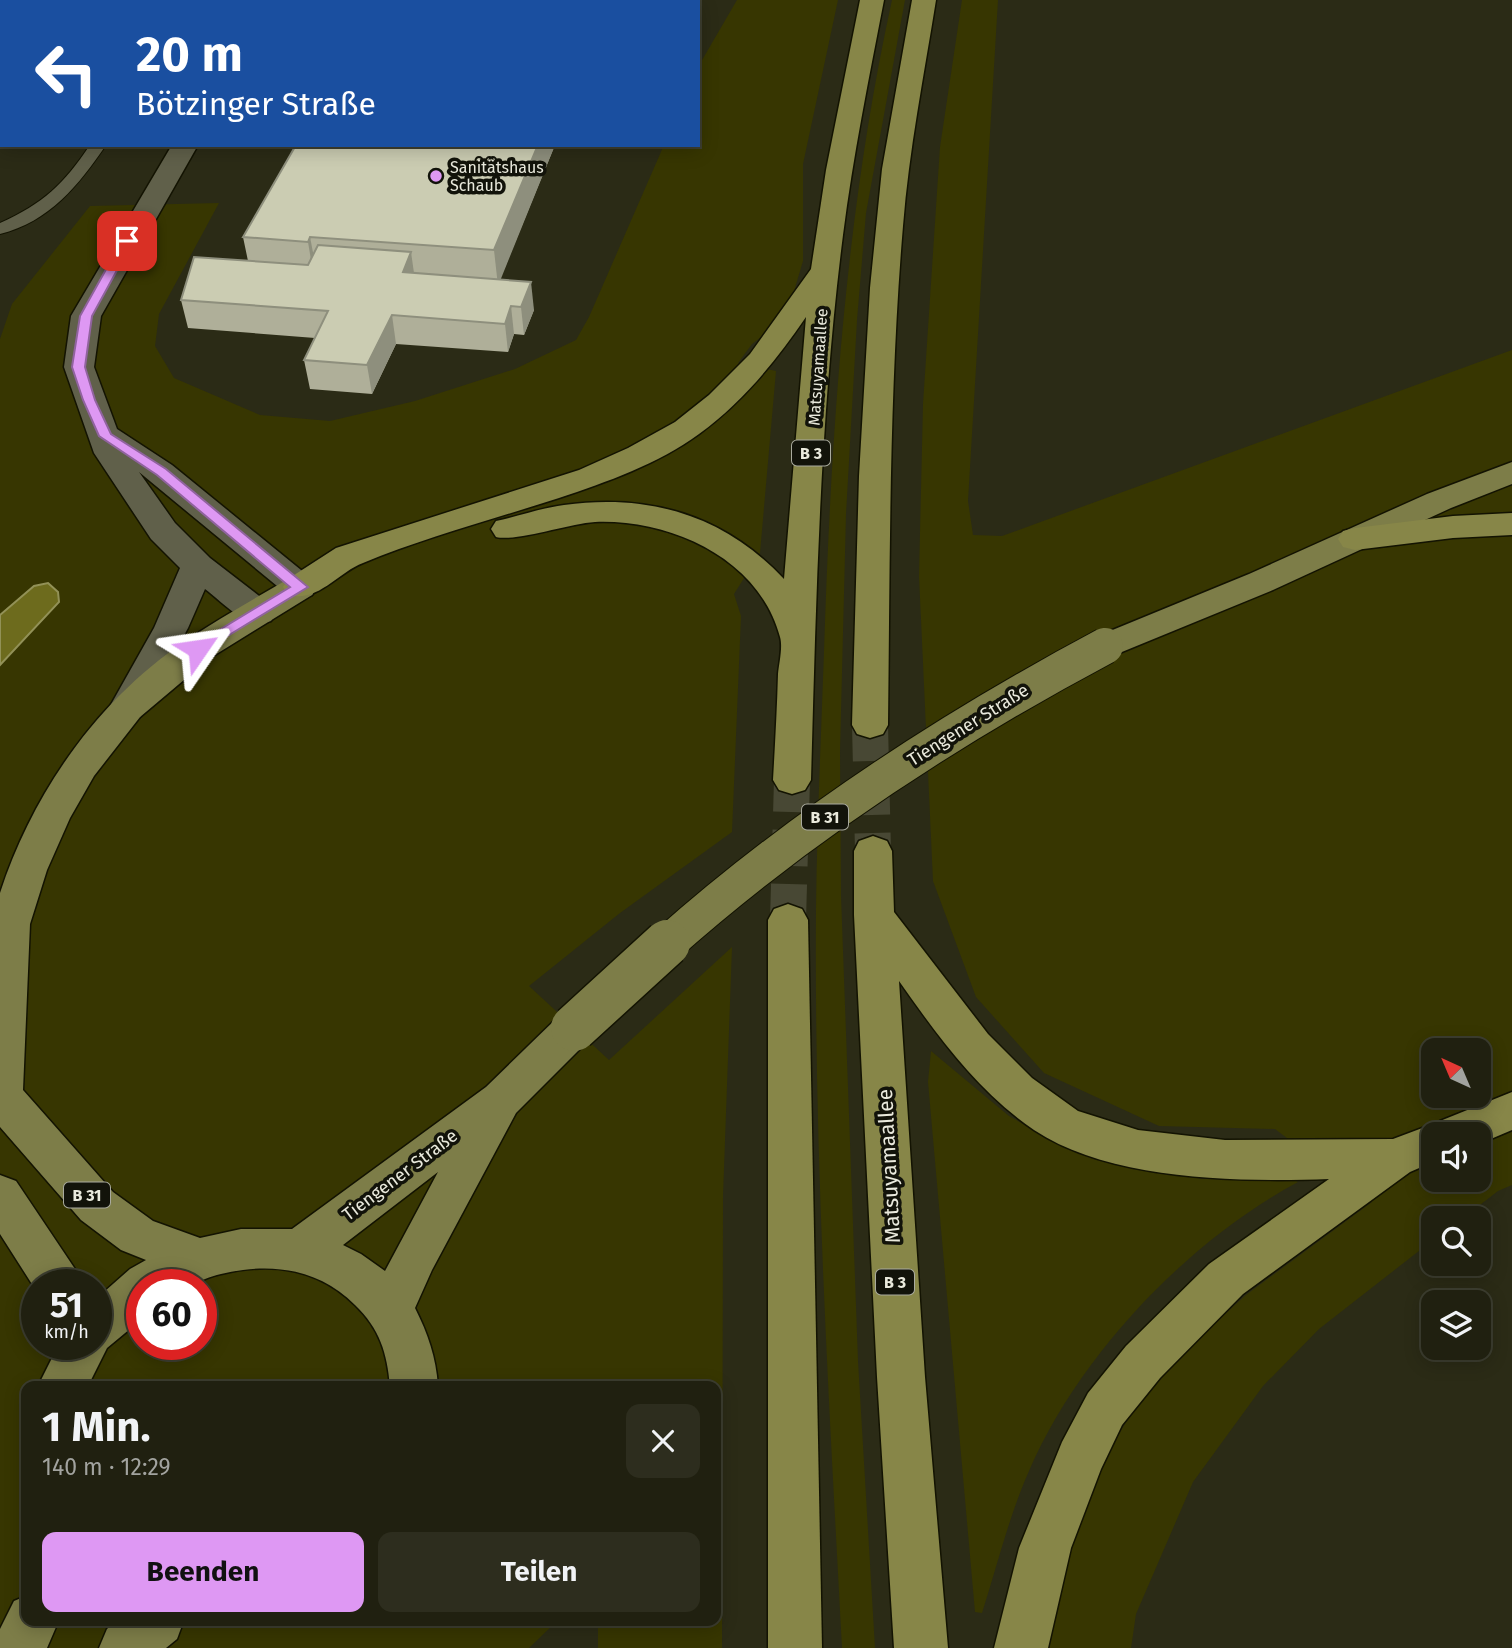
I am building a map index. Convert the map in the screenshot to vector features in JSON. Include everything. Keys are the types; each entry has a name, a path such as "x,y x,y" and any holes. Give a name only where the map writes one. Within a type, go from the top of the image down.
{"highway":[{"name":"Matsuyamaallee","path":"792,780 797,636 825,270 846,134 872,0"},
{"path":"870,726 875,428 889,226 900,133 924,0"},
{"path":"300,587 348,556 590,477 639,455 686,429 720,402 761,360 825,270"},
{"path":"300,587 355,579 506,529 566,515 648,513 710,536 743,558 774,590 797,636"},
{"name":"B 31","path":"1355,539 1453,527 1512,524"},
{"name":"Matsuyamaallee","path":"873,850 874,915 900,1364 921,1648"},
{"path":"874,915 966,1040 1012,1087 1060,1123 1103,1140 1163,1152 1234,1160 1414,1150"},
{"path":"788,920 795,1648"},
{"path":"1484,1122 1512,1110"},
{"path":"1021,1648 1045,1548 1080,1459 1105,1409 1143,1362 1226,1279 1414,1150"}],"main road":[{"name":"Tiengener Straße","path":"299,1251 501,1100 574,1028 696,917 800,834 919,754 1052,674 1105,646 1261,582 1512,472"},
{"path":"0,1109 10,924 24,881 51,818 80,767 127,708 198,649 300,587"},
{"name":"B 31","path":"0,1094 97,1206 137,1236 200,1259"},
{"name":"Tiengener Straße","path":"391,1309 415,1257 501,1100"},
{"path":"0,1195 48,1269"},
{"path":"179,1269 200,1259 236,1251 272,1248 299,1251 346,1268 363,1280 391,1309 407,1340 413,1381"},
{"path":"112,1315 126,1303"},
{"path":"65,1381 76,1360"},
{"path":"19,1648 30,1626"},
{"path":"126,1648 151,1626"}],"street":[{"path":"185,147 86,316 79,367 110,453 163,531 198,566 258,613"},
{"path":"106,436 161,472 300,587"},
{"path":"127,708 170,628 198,566"}],"lane":[{"path":"0,229 37,214 68,190 97,147"}],"shaded area":[{"path":"737,0 838,0 803,164 803,261 786,318 752,344 738,363 776,371 760,553 734,594 741,616 732,832 620,913 529,986 609,1060 732,947 723,1196 722,1648 598,1648 598,1626 721,1626 721,1381 21,1381 21,1626 552,1626 529,1648 0,1648 0,339 12,304 90,206 219,203 159,314 155,346 174,378 260,415 330,421 415,401 515,369 576,340 589,317 663,147 700,147 700,64"},
{"path":"892,0 905,0 866,213 846,514 840,751 841,896 858,1361 875,1648 842,1648 817,1094 818,812 831,488 843,324 863,162"},
{"path":"962,0 998,0 968,501 973,535 1002,536 1512,350 1512,1185 1498,1191 1479,1206 1421,1206 1421,1249 1319,1329 1263,1386 1193,1482 1136,1614 1131,1648 1044,1648 1087,1486 1152,1380 1246,1295 1372,1202 1275,1129 1159,1126 1044,1073 976,997 933,881 919,576 923,404 940,147"},
{"path":"48,583 58,592 59,602 0,665 0,615 34,586"},
{"path":"931,1051 1009,1116 1039,1133 1120,1165 1203,1179 1290,1178 1298,1182 1217,1236 1178,1269 1141,1305 1107,1344 1050,1428 1029,1471 1009,1523 982,1613 975,1612 928,1082"}],"building":[{"path":"295,147 537,147 494,250 310,237 308,242 243,237"},
{"path":"318,245 411,252 403,272 531,282 521,307 511,306 505,324 392,315 367,365 304,360 328,311 181,300 194,257 308,265"}],"tunnel":[{"path":"870,725 873,851"},
{"path":"788,920 792,780"}],"place":[{"name":"Sanitätshaus Schaub","path":"436,176"}],"route":[{"path":"127,241 86,316 79,367 89,400 106,436 161,472 300,587 198,649"}]}
